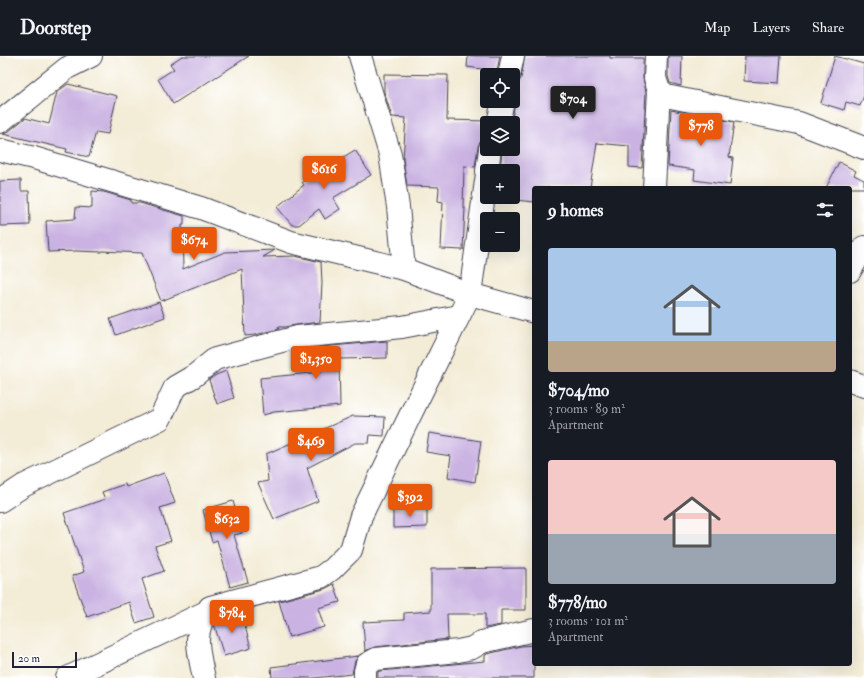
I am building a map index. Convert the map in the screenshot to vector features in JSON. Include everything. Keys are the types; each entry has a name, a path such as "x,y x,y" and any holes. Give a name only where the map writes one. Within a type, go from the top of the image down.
{"street":[{"path":"0,122 67,68 91,56"},
{"path":"360,56 390,154 398,208 404,269"},
{"path":"510,68 513,56"},
{"path":"654,186 659,90 655,78 656,56"},
{"path":"659,90 666,96 799,123 864,148"},
{"path":"0,150 34,158 202,208 291,242 404,269 470,294 532,311"},
{"path":"204,678 200,662 197,636 202,618 210,607 321,577 332,569 351,550 361,516 470,294 483,204"},
{"path":"852,268 864,247"},
{"path":"0,501 23,486 160,419 175,387 194,376 215,359 297,337 402,327 459,316"},
{"path":"852,382 864,386"},
{"path":"67,678 206,612"},
{"path":"365,678 367,664 376,659 458,652 472,648 482,642 532,630"}],"building":[{"path":"182,56 249,56 173,104 158,79 174,69 170,64"},
{"path":"468,56 500,56 498,68 480,69 467,67"},
{"path":"525,56 610,56 610,58 643,58 643,78 646,92 642,168 629,167 629,146 597,143 590,186 532,186 532,202 520,201 520,164 501,164 501,156 520,156 520,116 512,116 514,108 520,108 520,80"},
{"path":"668,56 682,56 681,86 670,83 668,76"},
{"path":"745,56 781,56 779,83 744,81"},
{"path":"835,56 864,64 864,95 860,106 846,102 844,110 821,103"},
{"path":"384,74 448,75 447,120 480,121 480,141 475,167 464,166 463,207 465,207 463,250 441,249 443,202 438,201 439,187 407,186 403,159 406,118 392,117 384,92"},
{"path":"68,84 117,96 108,134 96,132 89,157 66,152 67,149 3,134 8,132 25,118 49,124 57,92"},
{"path":"671,110 734,122 729,157 733,158 730,185 694,180 695,170 668,166"},
{"path":"355,150 371,175 333,198 340,209 325,219 319,209 299,225 292,225 277,207 304,185 302,182"},
{"path":"839,162 856,171 854,175 864,180 864,188 852,188 852,186 827,186"},
{"path":"21,180 21,191 29,191 30,225 0,226 0,181"},
{"path":"92,191 104,192 131,200 131,203 140,203 184,216 184,225 182,225 183,269 225,252 275,250 263,257 295,256 321,262 322,283 320,322 278,327 279,329 245,336 242,269 161,301 142,253 102,251 48,252 46,221 75,219 76,207 92,208"},
{"path":"159,302 165,317 116,335 110,319"},
{"path":"387,341 387,358 339,359 340,406 274,412 263,415 260,378 321,372 320,347"},
{"path":"226,371 234,398 217,404 209,380"},
{"path":"353,416 385,417 384,436 370,435 369,443 355,443 307,468 318,501 274,519 258,483 268,481 266,454"},
{"path":"429,433 481,441 475,482 448,477 451,456 426,452"},
{"path":"164,473 175,503 160,508 171,541 155,546 164,571 142,579 154,617 136,623 129,602 87,617 72,576 84,572 64,513 105,499 102,492 125,484 126,487"},
{"path":"233,501 242,533 234,535 248,582 230,587 217,540 212,542 203,510"},
{"path":"393,509 427,509 427,527 393,528"},
{"path":"526,568 526,610 501,610 501,625 485,628 485,614 447,614 448,639 375,647 365,651 363,622 404,620 404,613 431,611 431,569"},
{"path":"334,584 340,602 318,608 324,627 289,637 279,601 324,589"},
{"path":"241,612 251,648 224,656 214,624 218,618"},
{"path":"532,645 532,666 534,666 534,678 378,678 378,672 380,671 485,661 485,655 487,654 521,646"},
{"path":"358,656 355,661 352,674 314,678 272,678 271,667"}]}
